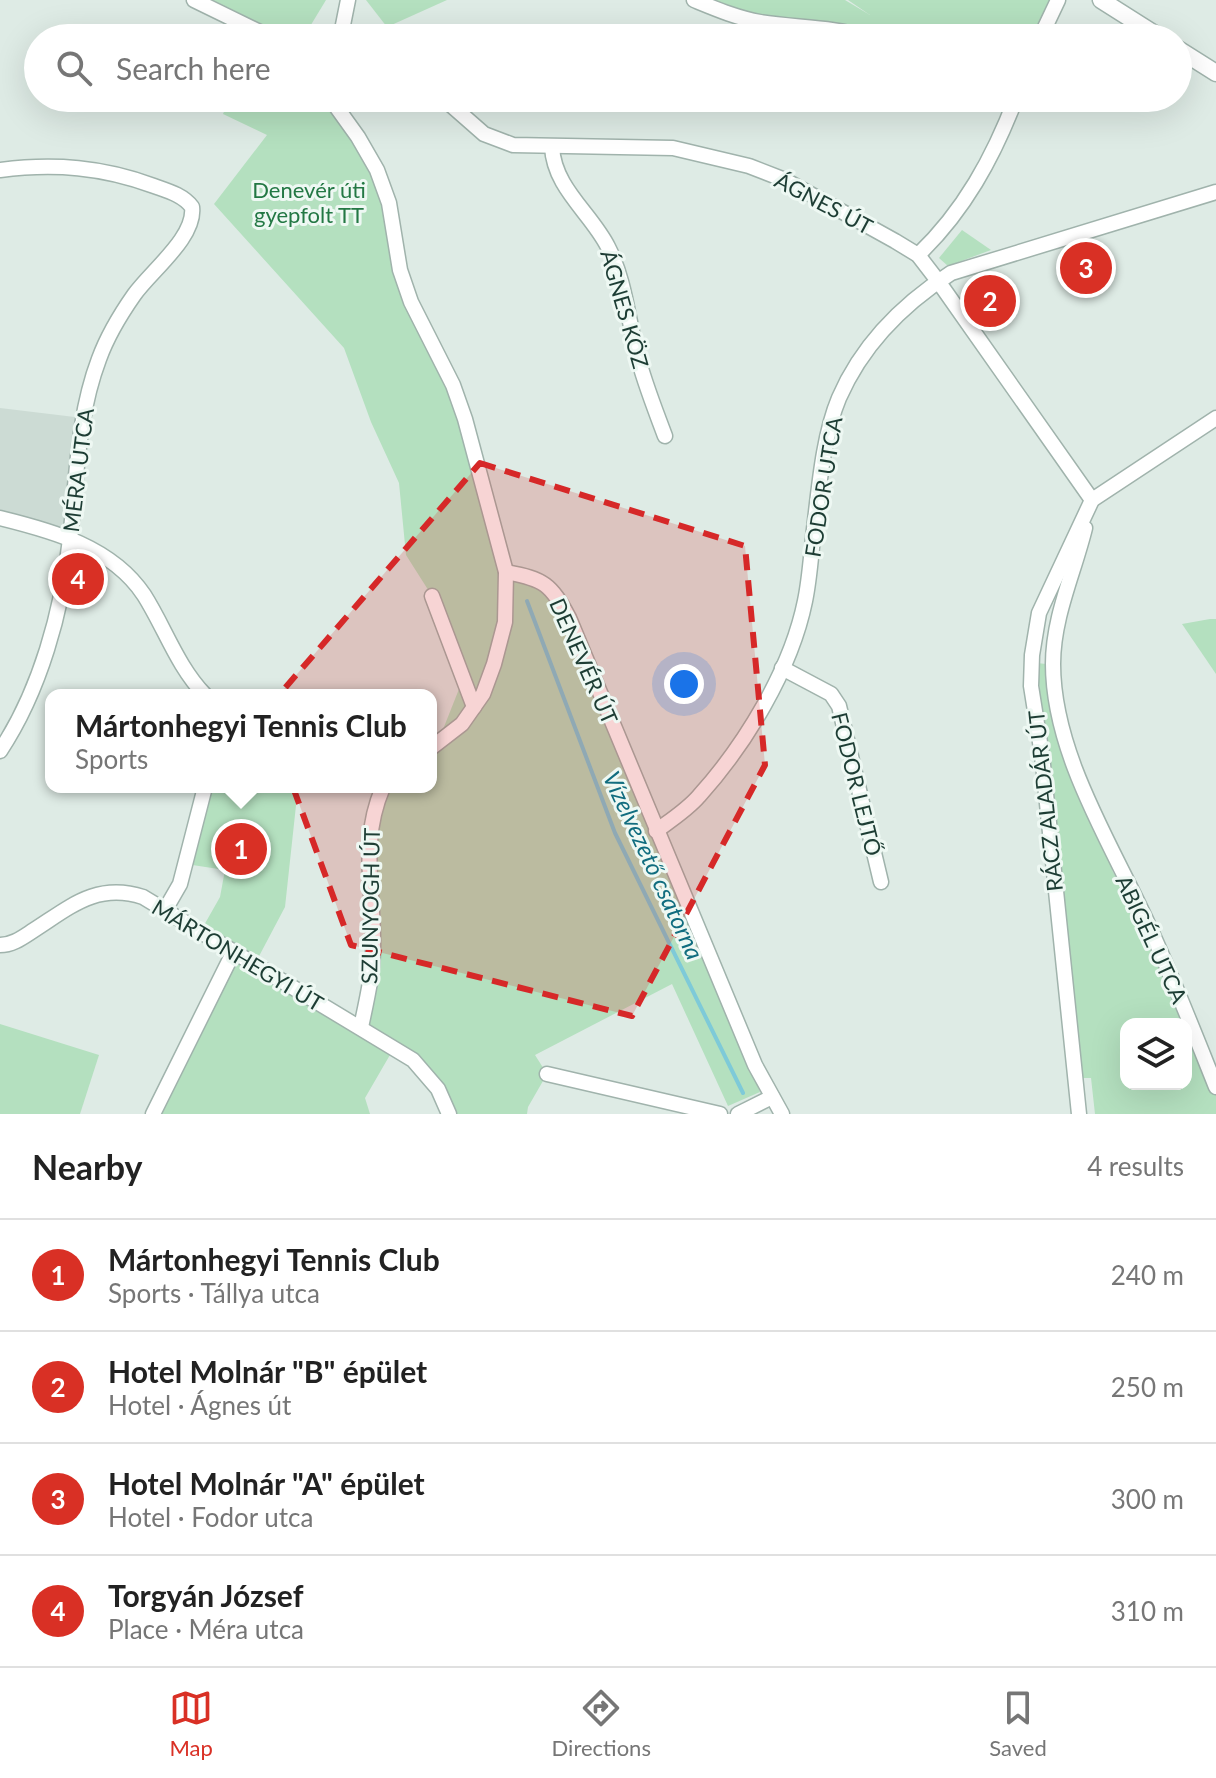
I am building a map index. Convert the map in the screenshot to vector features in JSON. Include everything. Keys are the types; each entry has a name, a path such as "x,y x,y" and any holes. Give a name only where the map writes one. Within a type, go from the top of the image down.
{"street":[{"path":"194,0 243,24"},
{"path":"342,24 348,0"},
{"path":"694,0 739,18 779,24"},
{"path":"1047,24 1058,0"},
{"path":"1101,0 1139,24"},
{"path":"1192,58 1216,73"},
{"path":"340,112 377,170 389,203 400,270 411,302 453,385 506,572 505,622 483,694 462,724 437,743"},
{"name":"ÁGNES ÚT","path":"459,112 484,134 513,145 629,145 673,148 729,159 785,180 918,255 1092,500"},
{"path":"918,255 941,233 978,181 1010,112"},
{"name":"ÁGNES KÖZ","path":"552,147 559,178 603,238 613,257 637,356 665,436"},
{"name":"MÉRA UTCA","path":"0,170 27,166 100,170 166,190 188,201 192,207 192,221 185,234 132,298 99,359 90,385 80,437 70,539 61,593 48,642 23,710 0,751"},
{"name":"FODOR UTCA","path":"656,831 697,798 746,737 789,655 805,604 820,482 828,435 839,398 878,335 896,314 951,273 1216,192"},
{"path":"1092,500 1216,418"},
{"name":"RÁCZ ALADÁR ÚT","path":"1092,500 1061,613 1053,664 1062,726 1105,836"},
{"name":"RÁCZ ALADÁR ÚT","path":"1079,1114 1042,755 1031,686 1039,613 1092,500"},
{"path":"0,518 70,539 107,558 126,573 144,595 191,681 199,689"},
{"name":"DENEVÉR ÚT","path":"506,572 545,582 556,593 755,1065 782,1114"},
{"path":"432,596 474,707"},
{"name":"FODOR LEJTŐ","path":"782,668 831,694 839,706 881,882"},
{"path":"165,910 180,884 203,793"},
{"name":"SZUNYOGH ÚT","path":"361,1027 370,981 373,942 368,838 373,811 380,793"},
{"name":"ABIGÉL UTCA","path":"1105,836 1147,921 1216,1087"},
{"name":"MÁRTONHEGYI ÚT","path":"0,945 21,939 71,907 105,892 131,893 165,910 413,1060 438,1089 449,1114"},
{"path":"153,1114 233,953"},
{"path":"547,1074 720,1114"},
{"path":"738,1114 772,1097"}],"highlighted area":[{"path":"480,463 745,546 765,765 632,1016 351,945 265,711"}],"shaded area":[{"path":"0,408 83,418 70,539 0,518"}],"green space":[{"path":"212,0 326,0 311,24 261,24"},
{"path":"366,0 447,0 394,24 385,24"},
{"path":"707,0 845,0 870,15 848,0 1053,0 1044,24 809,24 744,16"},
{"name":"Denevér úti gyepfolt TT","path":"335,112 377,170 400,270 453,385 506,571 556,593 760,1092 728,1106 672,984 535,1055 547,1074 527,1114 449,1114 438,1089 394,1048 365,1098 370,1114 153,1114 233,953 360,1027 370,981 368,871 382,793 437,793 437,744 463,679 432,596 406,555 399,483 371,422 344,348 214,204 267,135 223,114"},
{"path":"962,230 991,250 948,266 939,258"},
{"path":"1216,619 1216,674 1182,624"},
{"path":"1037,663 1046,664 1113,872 1145,928 1185,1018 1120,1018 1120,1090 1192,1090 1192,1033 1216,1087 1216,1114 1095,1114 1091,1078 1080,1078"},
{"path":"204,793 297,793 285,907 257,960 203,927 220,897 225,870 186,864"},
{"path":"0,1024 99,1055 80,1114 0,1114"}],"waterway":[{"name":"Vízelvezető csatorna","path":"527,601 615,833 743,1093"}],"place":[{"name":"Hotel Molnár \"A\" épület","path":"1086,268"},
{"name":"Hotel Molnár \"B\" épület","path":"990,301"},
{"name":"Torgyán József","path":"78,579"},
{"name":"Mártonhegyi Tennis Club","path":"241,849"}]}
